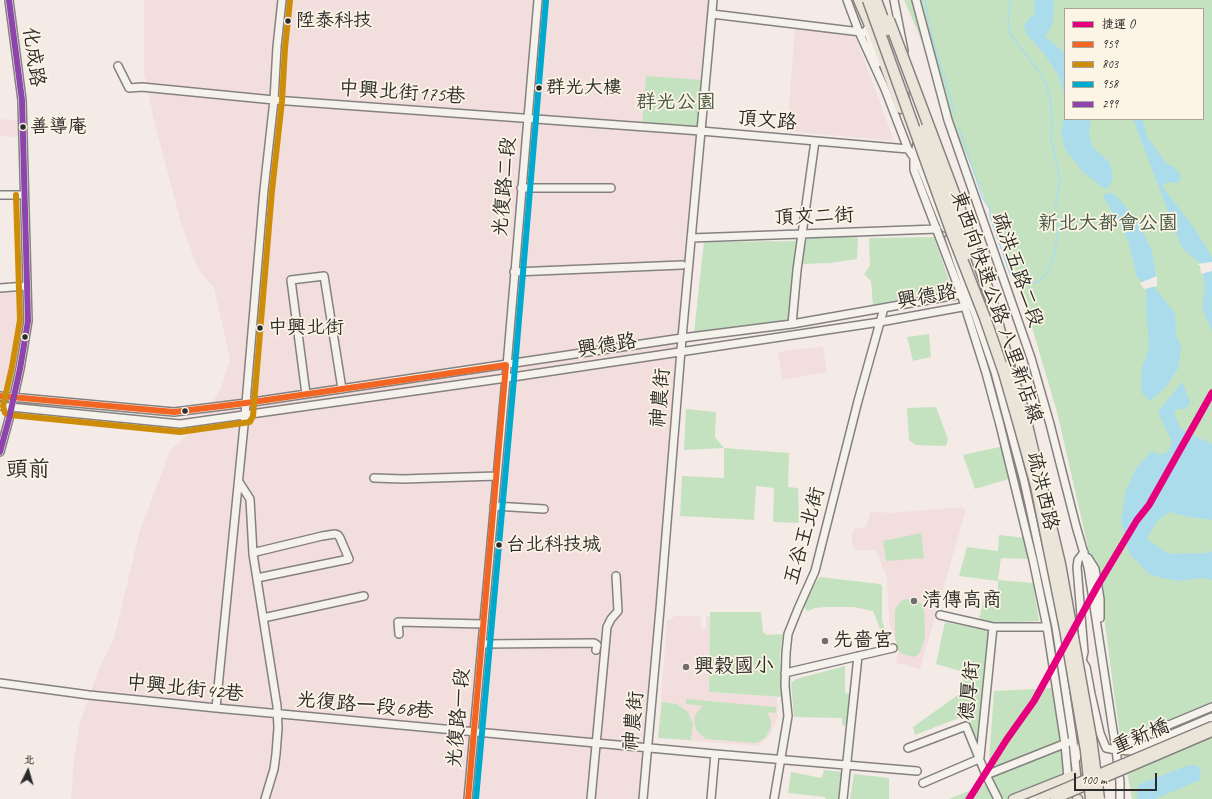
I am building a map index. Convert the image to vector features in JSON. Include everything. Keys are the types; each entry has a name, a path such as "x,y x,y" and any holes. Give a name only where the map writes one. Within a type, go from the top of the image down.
{"highway":[{"path":"859,0 875,37 901,108 936,189"},
{"name":"東西向快速公路 八里新店線","path":"868,0 953,236 986,318 1004,373 1036,486 1066,636 1086,751 1091,799"},
{"name":"東西向快速公路 八里新店線","path":"876,0 1019,395 1036,457 1060,564 1088,715 1099,799"},
{"path":"882,0 970,236 990,296 1012,377"}],"main road":[{"name":"重新橋","path":"1039,799 1212,726"},
{"name":"重新橋","path":"1055,799 1212,732"},
{"path":"1013,799 1076,774"}],"street":[{"name":"化成路","path":"0,452 12,407 28,321 22,100 9,0"},
{"path":"216,708 239,482 282,0"},
{"name":"光復路二段","path":"506,378 538,0"},
{"name":"神農街","path":"643,799 682,338 713,0"},
{"name":"疏洪西路","path":"847,0 859,32 885,88 908,149 921,168 973,305 995,372 1042,559 1056,627 1073,741 1078,799"},
{"name":"疏洪西路","path":"859,0 885,88"},
{"path":"894,0 920,130 914,158"},
{"name":"疏洪五路二段","path":"916,0 948,120 1031,358 1088,567 1116,750 1120,782 1120,799"},
{"path":"712,14 869,33"},
{"name":"中興北街175巷","path":"118,66 129,88 142,87 274,100 527,118"},
{"name":"頂文路","path":"527,118 908,149"},
{"path":"792,324 797,270 815,141"},
{"name":"疏洪西路","path":"914,158 914,170 961,294 1000,425 1033,560 1047,627 1065,744 1068,799"},
{"path":"521,188 611,188"},
{"path":"0,195 24,195"},
{"name":"頂文二街","path":"691,238 937,229"},
{"path":"514,272 682,265"},
{"path":"306,394 291,280 324,276 342,389"},
{"path":"0,288 26,286"},
{"name":"興德路","path":"0,396 174,412 246,403 682,338 792,324 968,293"},
{"name":"興德路","path":"0,406 180,424 506,378 880,322 973,305"},
{"name":"五谷王北街","path":"774,799 788,716 785,691 785,673 788,634 815,571 858,401 884,308"},
{"name":"光復路一段","path":"468,799 506,378"},
{"path":"374,478 403,479 497,476"},
{"path":"239,482 250,499 253,554 278,714 274,769 265,799"},
{"path":"494,506 544,509"},
{"path":"253,554 322,536 336,534 338,535 349,559 257,578"},
{"path":"1075,761 1080,751 1082,739 1075,680 1084,652 1077,567 1078,560 1084,552"},
{"path":"1033,560 1056,557 1076,649 1086,667 1100,733 1106,748 1132,751 1212,716"},
{"path":"591,799 607,627 611,619 618,611 616,576"},
{"path":"263,618 364,596"},
{"path":"940,615 993,627 1047,627"},
{"path":"399,634 398,622 484,624"},
{"name":"德厚街","path":"980,759 993,627"},
{"path":"482,644 594,643 597,645 596,650"},
{"path":"785,673 893,648"},
{"path":"843,799 858,656"},
{"name":"中興北街42巷","path":"0,683 89,695 278,714"},
{"path":"1116,750 1128,742 1212,706"},
{"name":"光復路一段68巷","path":"278,714 780,760 917,771"},
{"path":"908,748 966,726 986,775 998,799"},
{"path":"986,775 1073,741"},
{"path":"711,799 715,754"},
{"path":"923,783 980,759"}],"shaded area":[{"path":"144,0 708,0 639,799 71,799 74,759 79,726 99,668 114,638 140,530 171,449 191,432 220,391 230,359 214,288 198,269 181,223 155,125 144,73"},
{"path":"795,29 855,35 894,141 787,131"},
{"path":"0,119 19,121 19,137 0,136"},
{"path":"0,292 21,292 21,336 8,392 0,391"},
{"path":"823,346 827,372 782,380 778,352"},
{"name":"清傳高商","path":"962,507 966,510 920,669 896,663 898,652 896,641 889,623 887,578 876,550 854,550 851,535 855,529 866,527 871,511 889,513"},
{"name":"興穀國小","path":"674,616 701,616 701,629 706,629 706,616 710,616 709,692 777,697 779,707 777,712 778,717 770,735 758,746 658,738 667,620 671,620"}],"green space":[{"name":"新北大都會公園","path":"904,0 1212,0 1212,799 1132,799 1119,730 1104,617 1057,412 1015,270 954,126 918,32"},
{"name":"群光公園","path":"646,76 703,80 698,129 642,126"},
{"path":"858,235 857,259 830,263 802,264 807,236"},
{"path":"934,237 952,289 873,305 871,281 864,274 870,266 869,238"},
{"path":"798,241 789,321 694,332 704,242"},
{"path":"929,334 931,357 913,361 907,337"},
{"path":"936,407 948,439 946,446 915,445 909,440 907,408"},
{"path":"686,409 716,412 715,437 724,448 684,450"},
{"path":"1004,446 1012,478 975,489 963,455"},
{"path":"724,448 789,453 788,487 798,488 799,523 773,522 774,488 756,486 754,520 680,516 682,476 724,478"},
{"path":"921,533 924,558 886,561 883,541"},
{"path":"999,535 1027,538 1030,559 1001,558 998,580 1033,583 1039,621 992,623 979,619 985,594 998,596 998,581 959,576 967,547 998,551"},
{"path":"820,577 880,584 882,586 882,621 890,644 886,644 873,611 854,607 825,607 807,611 804,606"},
{"path":"908,599 917,600 924,606 924,642 919,654 914,657 902,654 898,650 895,638 895,610 900,602"},
{"path":"710,612 761,612 763,632 767,635 783,634 780,654 781,697 709,692"},
{"path":"945,622 989,631 977,741 964,716 915,735 913,727 962,692 964,672 936,664"},
{"path":"845,666 845,693 850,694 846,726 842,725 842,718 794,717 791,683 796,679"},
{"path":"1055,688 1068,742 1069,773 1010,799 999,799 988,774 992,773 989,761 994,691"},
{"path":"686,699 776,707 776,713 767,712 771,721 770,729 766,737 759,742 755,743 706,739 697,731 694,722 695,715 703,706 686,704"},
{"path":"662,702 677,704 688,712 693,724 691,740 658,738"},
{"path":"824,770 843,772 840,799 826,799 825,797 788,793 791,772 822,778"},
{"path":"854,774 889,778 889,799 850,799"},
{"path":"988,783 995,799 949,799"}],"water":[{"path":"1034,0 1054,0 1053,23 1045,37 1064,52 1064,93 1057,73 1042,51 1027,35 1024,25 1035,13"},
{"path":"1064,116 1064,120 1091,120 1089,133 1092,146 1110,163 1113,177 1110,186 1105,189 1083,172 1065,149 1061,133"},
{"path":"1133,120 1142,120 1148,138 1166,163 1174,167 1180,174 1181,180 1177,183 1168,182 1162,186 1195,229 1212,257 1212,332 1202,307 1205,288 1202,265 1182,248"},
{"path":"1111,193 1116,196 1136,218 1152,251 1156,274 1155,288 1175,313 1176,336 1181,345 1179,367 1166,387 1150,401 1141,392 1142,368 1149,347 1146,307 1147,291 1137,277 1128,240 1104,198 1104,194"},
{"path":"1182,382 1190,402 1186,409 1177,409 1174,413 1181,429 1212,444 1212,520 1188,517 1169,512 1157,521 1147,539 1168,554 1207,553 1212,551 1212,580 1202,578 1177,581 1150,575 1129,553 1121,521 1126,491 1136,468 1152,451 1159,455 1168,452 1172,442 1158,412"},
{"path":"1190,765 1198,766 1201,772 1200,780 1155,799 1138,799 1137,794 1139,784"}],"pier":[{"path":"1212,262 1212,271 1201,274 1200,266 1197,264"},
{"path":"1157,276 1157,286 1144,289 1140,283"}],"waterway":[{"path":"925,0 930,30 955,114"},
{"path":"959,128 982,196 990,209 990,216 1010,274 1015,277 1017,282 1038,282 1046,275 1054,257 1059,224 1056,213 1056,203 1060,180 1051,139 1051,103 1046,84 1038,70 1010,34 1008,23 1010,0"}],"metro line":[{"name":"O","path":"969,799 1007,739 1034,701 1098,585 1137,520 1149,505 1212,393"}],"transit line":[{"name":"299","path":"0,452 20,369 28,321 22,100 9,0"},
{"name":"803","path":"16,195 20,320 12,367 3,406 5,413 10,415 180,432 250,422 253,416 290,1"},
{"name":"958","path":"476,799 546,1"},
{"name":"959","path":"0,396 174,412 506,365 468,799"}],"place":[{"name":"陞泰科技","path":"288,21"},
{"name":"群光大樓","path":"539,88"},
{"name":"善導庵","path":"23,127"},
{"name":"中興北街","path":"260,328"},
{"name":"台北科技城","path":"499,545"},
{"name":"清傳高商","path":"914,601"},
{"name":"先嗇宮","path":"825,641"},
{"name":"興穀國小","path":"686,667"}],"district":[{"name":"頭前","path":"28,470"}]}
